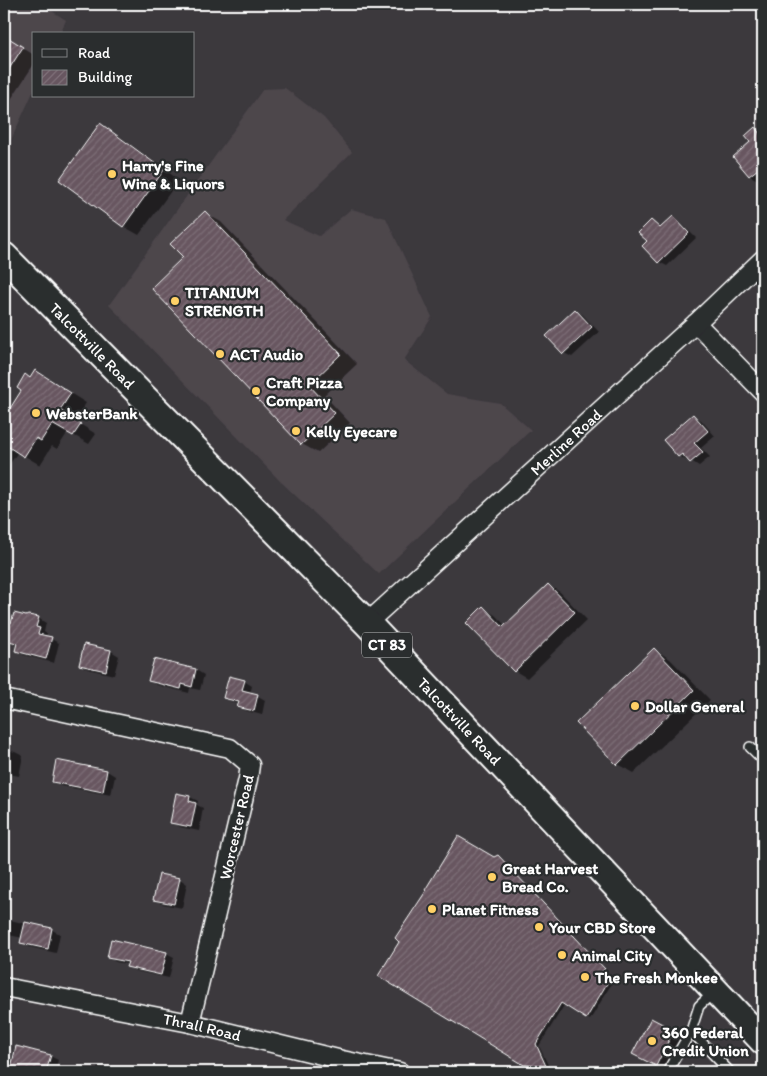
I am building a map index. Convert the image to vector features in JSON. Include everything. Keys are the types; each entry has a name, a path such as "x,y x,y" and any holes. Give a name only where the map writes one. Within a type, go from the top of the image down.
{"main road":[{"name":"Talcottville Road","path":"4,256 367,624 763,1041"}],"street":[{"name":"Merline Road","path":"367,624 696,323 763,259"},
{"path":"696,323 763,392"},
{"name":"Worcester Road","path":"4,699 230,748 250,765 190,1023"},
{"name":"Thrall Road","path":"4,987 190,1023 400,1072"}],"lane":[{"path":"750,747 763,760"},
{"path":"667,1072 691,1031 700,1006 715,991"},
{"path":"691,1031 730,1072"}],"shaded area":[{"path":"4,4 41,4 66,20 61,32 32,32 32,94 4,155"},
{"path":"285,88 324,118 352,152 283,220 319,236 351,209 386,218 432,317 404,360 447,394 500,403 531,430 379,574 280,481 109,305 263,89"}],"building":[{"path":"4,35 23,47 4,77"},
{"name":"Harry's Fine Wine & Liquors","path":"100,123 164,170 123,227 59,180"},
{"path":"755,127 760,134 763,131 763,165 749,176 733,157 750,142 745,136"},
{"path":"205,211 341,354 309,385 335,413 301,445 151,288 183,257 170,244"},
{"path":"673,216 689,233 658,263 642,246 647,241 638,233 651,220 660,228"},
{"path":"575,309 592,327 563,354 546,336"},
{"name":"WebsterBank","path":"35,370 71,393 60,410 81,424 73,436 52,424 41,441 36,438 24,457 4,444 4,418 21,391 17,388 25,374 30,378"},
{"path":"693,414 708,431 694,443 703,452 690,463 682,454 678,457 663,440"},
{"path":"548,584 575,612 514,672 466,623 483,606 503,627"},
{"path":"14,613 39,617 36,627 40,628 38,634 52,637 46,659 15,651 17,643 4,640 4,621 11,623"},
{"path":"84,644 111,650 106,671 79,665"},
{"name":"Dollar General","path":"654,648 694,690 617,765 576,723"},
{"path":"154,659 196,669 192,687 182,684 181,689 148,681"},
{"path":"229,676 245,680 242,690 258,694 254,711 237,707 239,702 223,698"},
{"path":"56,760 107,770 103,792 52,782"},
{"path":"176,793 190,796 189,801 196,803 191,827 170,823"},
{"path":"458,836 494,857 498,855 605,969 601,972 609,980 586,1019 561,1003 536,1044 546,1066 524,1065 378,976 399,942 395,938 426,891"},
{"path":"159,874 180,878 174,904 153,900"},
{"path":"25,922 52,928 48,949 20,943"},
{"path":"111,939 167,952 161,975 126,967 128,962 107,958"},
{"path":"651,1018 674,1030 656,1066 632,1054"},
{"path":"16,1046 51,1055 46,1072 29,1072 11,1068"}],"place":[{"name":"Harry's Fine Wine & Liquors","path":"112,174"},
{"name":"TITANIUM STRENGTH","path":"175,301"},
{"name":"ACT Audio","path":"220,354"},
{"name":"Craft Pizza Company","path":"256,391"},
{"name":"WebsterBank","path":"36,413"},
{"name":"Kelly Eyecare","path":"296,431"},
{"name":"Dollar General","path":"635,706"},
{"name":"Great Harvest Bread Co.","path":"492,877"},
{"name":"Planet Fitness","path":"432,909"},
{"name":"Your CBD Store","path":"539,927"},
{"name":"Animal City","path":"562,955"},
{"name":"The Fresh Monkee","path":"585,977"},
{"name":"360 Federal Credit Union","path":"652,1041"}]}
